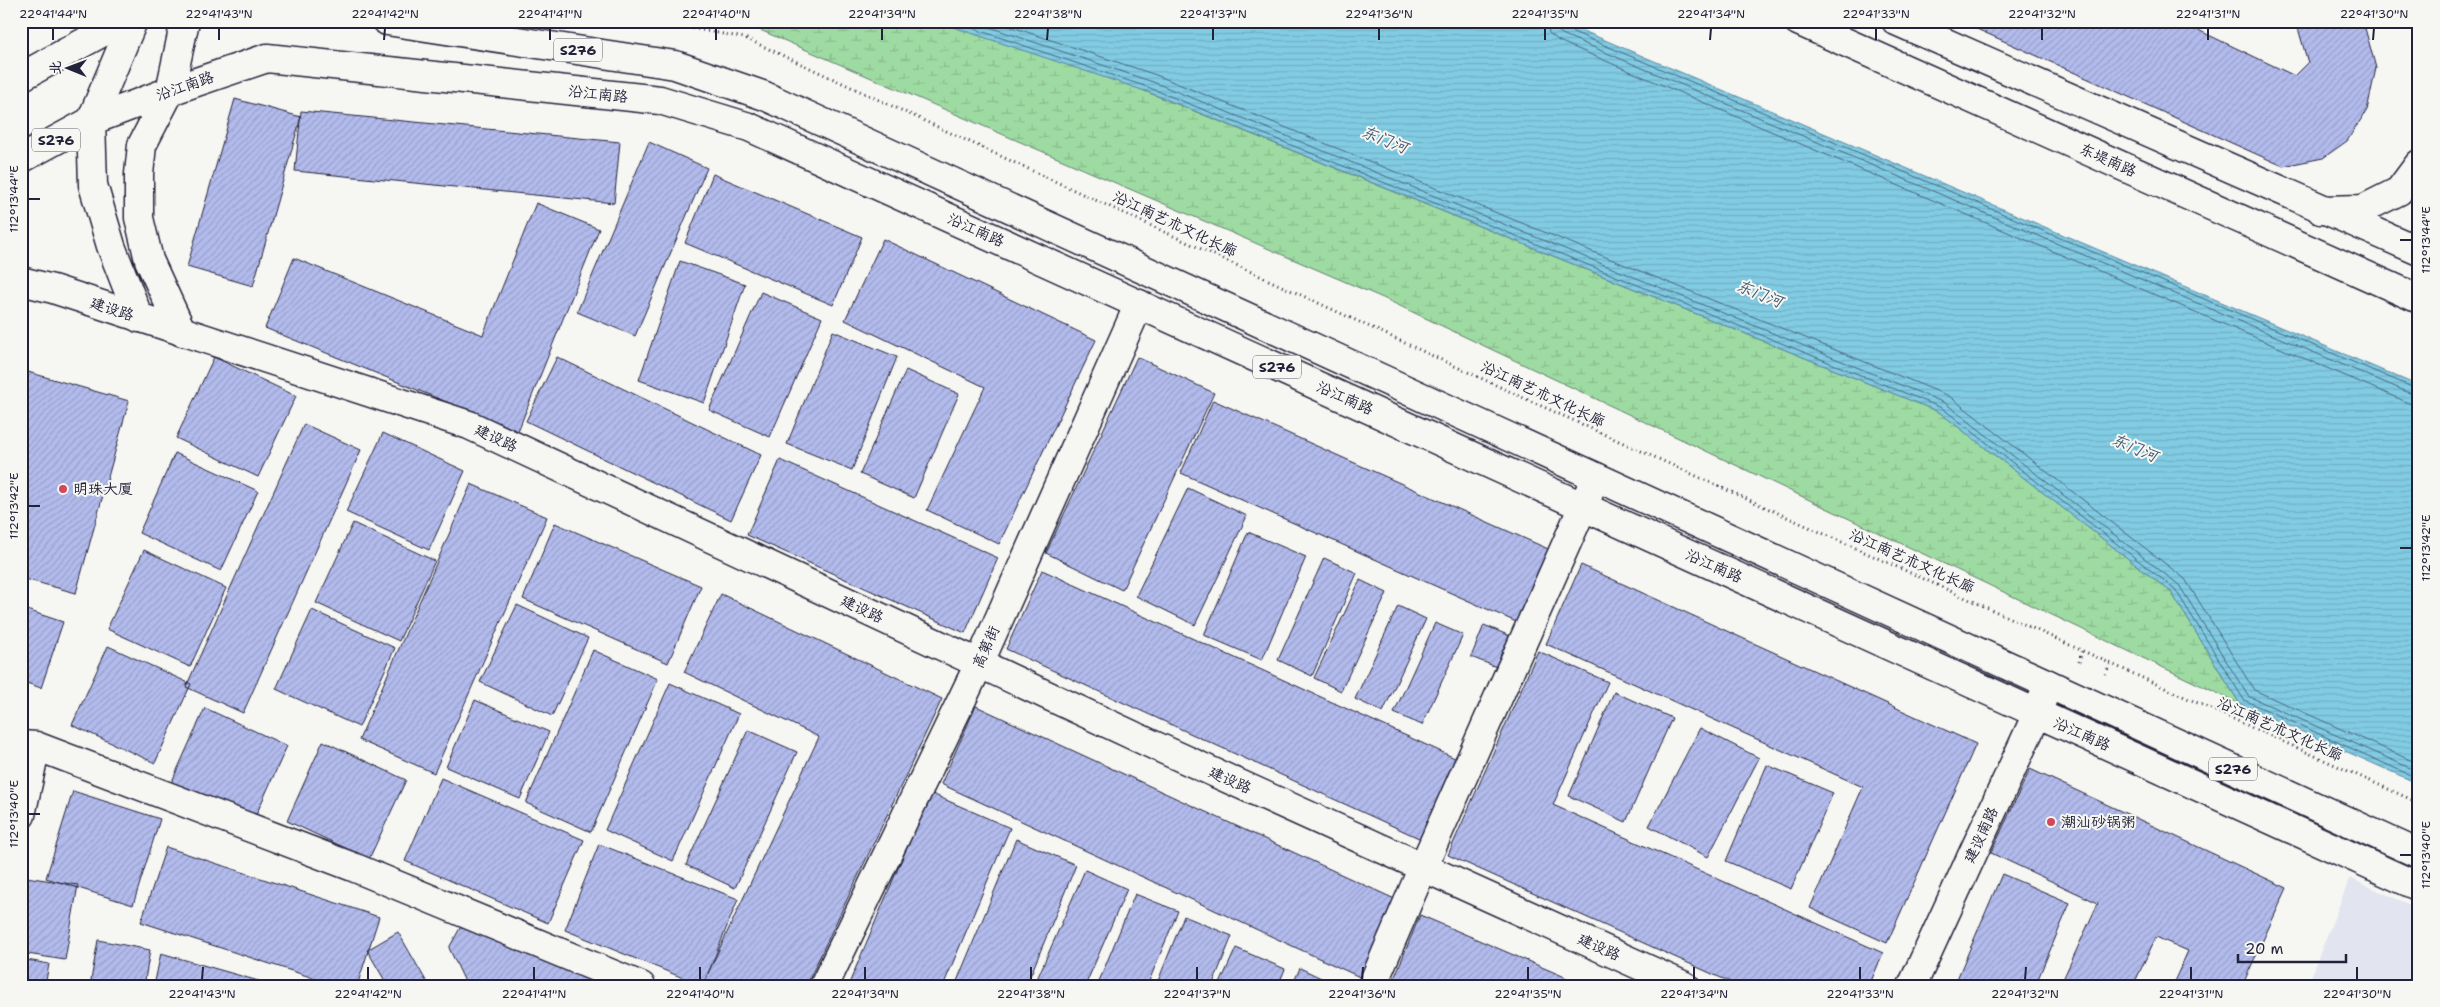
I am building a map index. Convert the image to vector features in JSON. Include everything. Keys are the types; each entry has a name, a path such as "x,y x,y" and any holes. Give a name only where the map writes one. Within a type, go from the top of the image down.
{"main road":[{"path":"21,77 123,21"},
{"path":"133,21 91,121 93,185 111,246 139,318"},
{"path":"182,332 148,260 139,218 142,144 170,91 186,21"},
{"name":"沿江南路","path":"387,21 675,65 765,96 2419,854"},
{"name":"东堤南路","path":"1798,21 2419,299"},
{"path":"1896,21 2321,210 2419,251"},
{"name":"沿江南路","path":"91,121 170,91 267,58 660,100 749,127 2419,887"},
{"name":"S276","path":"21,159 91,121"},
{"path":"2321,210 2363,209 2398,191 2419,164"},
{"name":"建设路","path":"21,281 469,425 979,664 1685,986"},
{"name":"高第街","path":"824,986 979,664 1139,304"},
{"path":"1372,986 1422,867 1596,477"},
{"name":"建设南路","path":"1912,986 2037,714 2048,684"},
{"path":"21,815 28,746 353,867 641,986"}],"path":[{"name":"沿江南艺术文化长廊","path":"654,21 745,38 1535,403 2419,803"}],"shaded area":[{"path":"2350,878 2419,909 2419,986 2307,986"}],"green space":[{"path":"727,21 936,21 1137,88 1939,412 2171,592 2240,704 1383,298 746,24"}],"water":[{"name":"东门河","path":"935,21 1560,21 2419,386 2419,784 2240,704 2171,592 1939,412 1148,92"}],"building":[{"path":"1959,21 2179,21 2295,76 2308,63 2296,21 2363,21 2376,68 2367,110 2347,141 2323,158 2283,166"},
{"path":"235,99 301,117 253,286 187,267"},
{"path":"301,111 620,142 614,203 295,171"},
{"path":"649,142 707,168 635,336 577,312"},
{"path":"713,174 862,237 833,305 685,243"},
{"path":"536,203 599,229 518,431 265,328 294,258 483,335"},
{"path":"883,239 1096,340 999,544 927,510 985,387 845,320"},
{"path":"680,261 745,284 704,403 639,380"},
{"path":"761,292 822,318 770,437 709,410"},
{"path":"833,331 897,357 852,470 787,444"},
{"path":"214,357 296,396 258,477 176,438"},
{"path":"557,357 761,455 731,520 526,421"},
{"path":"1137,357 1214,393 1122,590 1046,553"},
{"name":"明珠大厦","path":"21,370 129,401 76,593 21,578"},
{"path":"906,370 959,394 914,498 860,474"},
{"path":"1213,400 1555,552 1523,625 1181,473"},
{"path":"304,424 361,450 243,713 186,687"},
{"path":"383,433 465,471 429,550 346,512"},
{"path":"175,453 258,491 221,571 139,533"},
{"path":"780,460 998,558 965,633 747,535"},
{"path":"471,484 547,517 434,773 359,740"},
{"path":"1188,488 1247,516 1195,625 1136,596"},
{"path":"353,523 435,561 399,641 316,603"},
{"path":"555,523 701,586 668,663 523,599"},
{"path":"1248,532 1306,557 1262,660 1204,635"},
{"path":"144,550 226,588 190,667 107,629"},
{"path":"1324,558 1357,573 1312,676 1278,660"},
{"path":"1581,565 1976,744 1887,943 1810,908 1863,787 1546,644"},
{"path":"1042,570 1457,759 1421,839 1006,649"},
{"path":"1360,580 1387,593 1341,691 1314,678"},
{"path":"721,594 942,699 806,986 702,986 819,737 684,672"},
{"path":"517,605 588,638 552,716 480,682"},
{"path":"1398,606 1426,619 1383,712 1355,699"},
{"path":"21,608 63,622 41,688 21,681"},
{"path":"312,610 395,648 359,727 276,689"},
{"path":"1435,623 1463,635 1422,725 1394,713"},
{"path":"1484,625 1517,639 1504,670 1471,657"},
{"path":"108,646 191,684 155,763 72,725"},
{"path":"593,650 658,679 591,832 526,803"},
{"path":"1538,651 1608,682 1553,805 1883,953 1869,986 1739,986 1448,855"},
{"path":"670,683 739,714 673,861 605,830"},
{"path":"1614,692 1672,718 1626,822 1569,796"},
{"path":"475,700 549,732 520,799 446,767"},
{"path":"976,706 1399,901 1364,979 941,784"},
{"path":"205,708 287,746 251,826 169,788"},
{"path":"1700,728 1759,758 1708,857 1649,826"},
{"path":"748,730 797,752 735,888 686,865"},
{"path":"323,741 406,780 369,859 287,821"},
{"path":"1767,765 1833,793 1791,889 1726,861"},
{"path":"2030,769 2287,888 2242,986 2172,986 2188,951 2156,937 2133,986 2060,986 2098,903 1991,853"},
{"path":"441,778 584,840 548,923 405,861"},
{"path":"73,791 160,819 133,905 46,878"},
{"path":"930,793 1010,828 943,986 848,986"},
{"path":"1016,839 1076,865 1026,986 955,986"},
{"path":"599,844 738,899 703,986 565,930"},
{"path":"166,847 379,917 357,986 338,986 141,922"},
{"path":"1085,870 1127,889 1085,986 1034,986"},
{"path":"2002,874 2070,903 2035,986 1954,986"},
{"path":"26,877 78,885 65,960 21,953 21,906"},
{"path":"1135,894 1178,911 1147,986 1097,986"},
{"path":"1420,915 1586,986 1391,986"},
{"path":"1184,916 1232,936 1212,986 1156,986"},
{"path":"465,919 624,986 467,986 449,948"},
{"path":"398,932 429,986 388,986 367,950"},
{"path":"98,940 150,950 144,986 90,986"},
{"path":"1236,948 1285,969 1278,986 1219,986"},
{"path":"161,953 276,986 154,986"},
{"path":"21,959 49,964 45,986 21,986"},
{"path":"1300,968 1338,986 1292,986"}],"place":[{"name":"明珠大厦","path":"63,489"},
{"name":"潮汕砂锅粥","path":"2051,822"}]}
